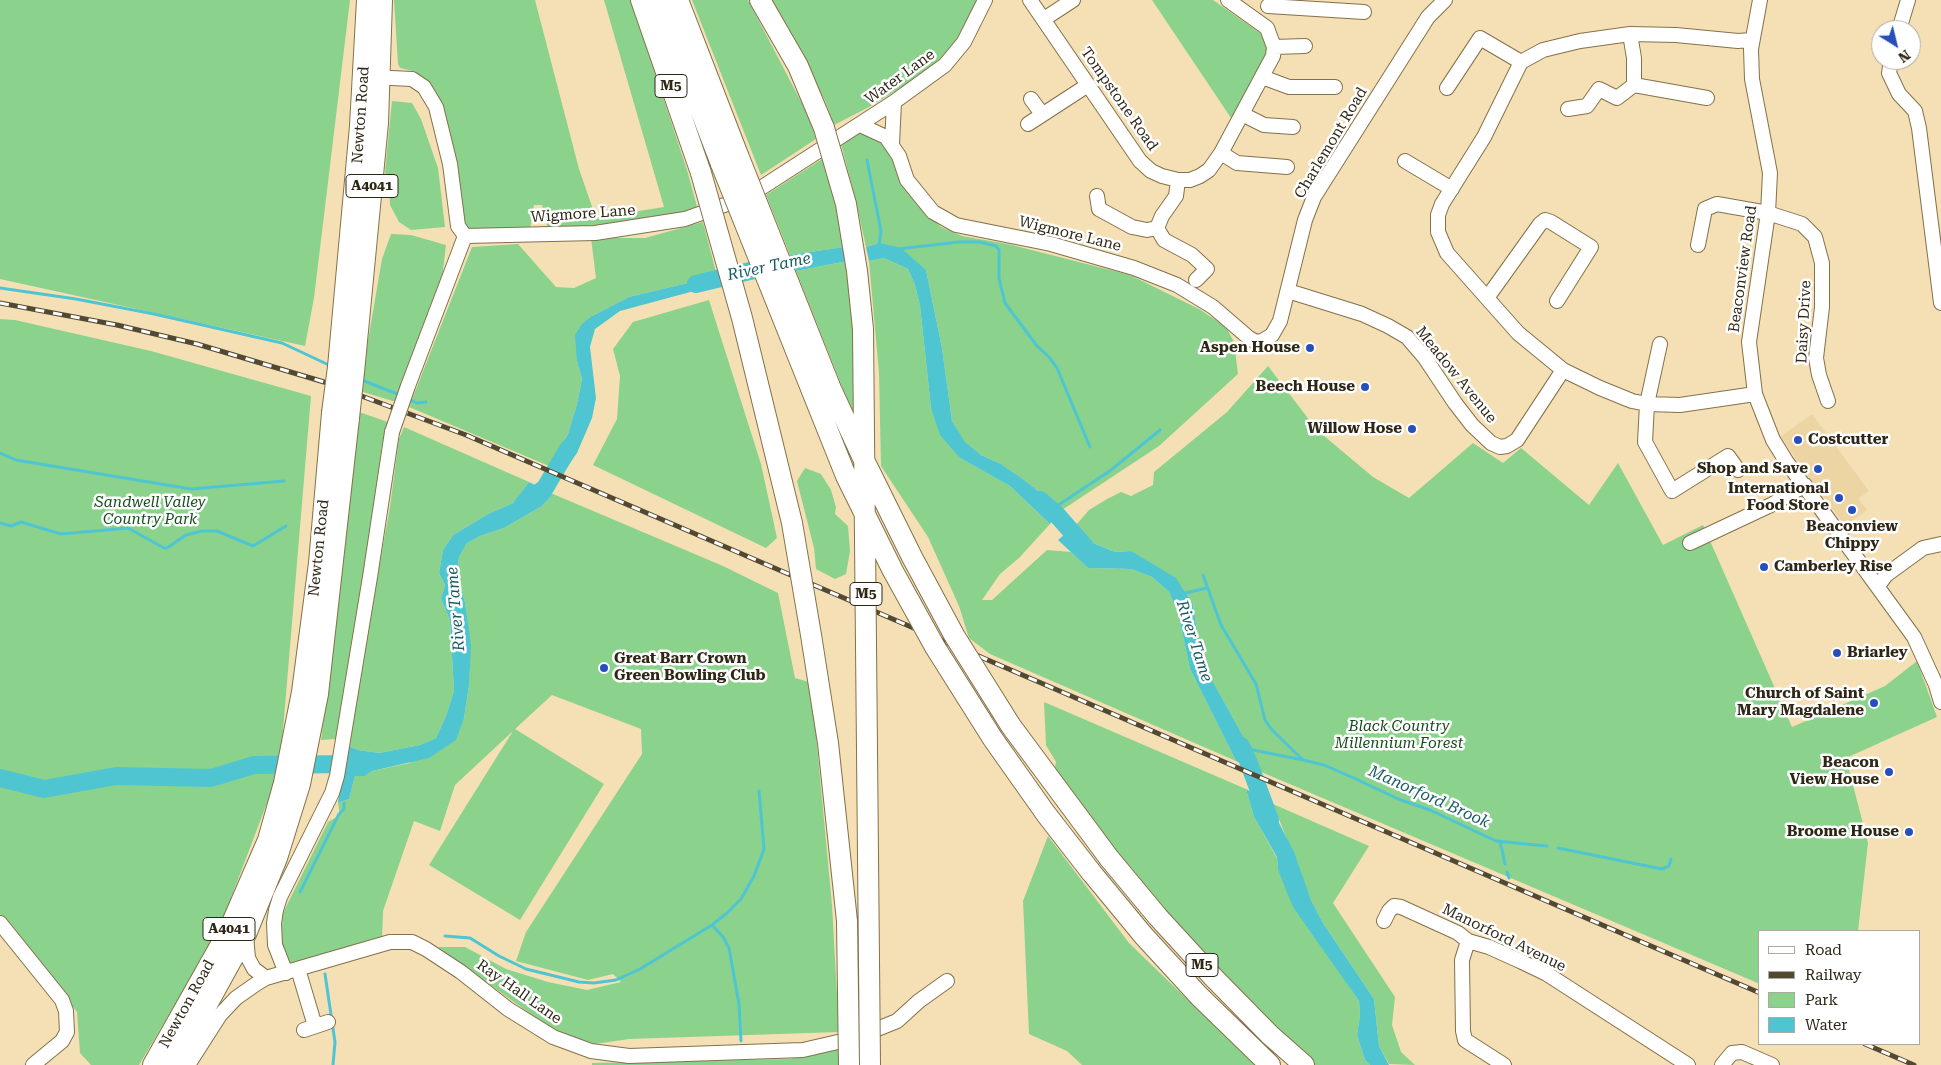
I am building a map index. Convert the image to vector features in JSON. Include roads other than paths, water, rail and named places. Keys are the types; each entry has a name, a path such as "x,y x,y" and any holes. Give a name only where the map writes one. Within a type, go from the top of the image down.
{"highway":[{"name":"Newton Road","path":"172,1065 186,1044 246,934 277,858 300,743 318,694 340,416 378,123 372,77 367,0"},
{"name":"Newton Road","path":"372,77 382,0"},
{"name":"M5","path":"641,0 701,173 742,318 792,523 828,743 847,921 849,1065"},
{"name":"M5","path":"658,0 862,456 912,557 954,635 1011,726 1109,858 1158,917 1214,978 1270,1035 1304,1065"},
{"name":"M5","path":"678,0 729,160 846,476 893,571 935,647 993,739 1046,814 1091,872 1143,935 1199,996 1270,1065"},
{"name":"M5","path":"760,0 798,66 824,128 846,204 857,272 863,330 870,1065"},
{"name":"Newton Road","path":"153,1065 228,932 292,784"}],"street":[{"name":"Water Lane","path":"860,125 926,80 954,55 964,42 985,0"},
{"name":"Tompstone Road","path":"1030,0 1140,161 1151,171 1178,180"},
{"path":"1044,19 1073,0"},
{"path":"1157,228 1162,216 1176,196 1178,180 1190,180 1209,170 1270,65 1274,47 1267,28 1228,0"},
{"name":"Charlemont Road","path":"1262,341 1272,335 1280,321 1305,220 1314,197 1428,17 1446,0"},
{"name":"Beaconview Road","path":"1760,0 1751,40 1752,79 1770,173 1768,214 1749,342 1755,394 1773,440 1786,461 1914,637 1936,685 1941,702"},
{"path":"1902,20 1908,0"},
{"path":"1256,20 1270,3 1364,12"},
{"path":"1630,34 1634,58 1634,85"},
{"path":"1751,40 1738,41 1676,35 1630,34 1580,41 1543,50 1521,62 1484,137 1438,215 1438,232 1447,253 1487,298 1518,332 1563,370 1632,401 1647,404 1680,405 1755,394"},
{"path":"1447,88 1480,38 1521,62"},
{"path":"1274,47 1305,46"},
{"path":"1889,70 1889,73 1899,94 1914,111 1919,128 1941,303"},
{"path":"315,1026 292,971 275,945 274,923 280,897 332,794 337,776 392,432 465,236 458,226 450,164 436,107 424,86 412,78 372,77"},
{"path":"1262,77 1290,87 1335,87"},
{"path":"1028,124 1088,85"},
{"path":"1568,109 1587,106 1599,89 1617,98 1634,85 1707,98"},
{"path":"1031,99 1042,114"},
{"name":"Wigmore Lane","path":"892,144 894,102"},
{"path":"1242,114 1264,125 1293,127"},
{"name":"Wigmore Lane","path":"465,236 595,233 685,219 747,197 860,125 880,133 892,144 899,156 907,180 933,212 956,225 1051,244 1134,268 1177,285 1213,307 1249,338 1256,342 1262,341"},
{"path":"1220,154 1237,164 1287,168"},
{"path":"1405,161 1452,189"},
{"name":"Daisy Drive","path":"1698,245 1705,209 1717,204 1768,214 1802,224 1815,237 1822,263 1822,307 1816,358 1819,375 1828,401"},
{"path":"1095,207 1132,228 1146,230 1157,228"},
{"path":"1487,298 1540,224 1545,220 1591,247 1557,301"},
{"path":"1157,228 1164,240 1192,255 1213,274 1196,280"},
{"name":"Meadow Avenue","path":"1288,291 1362,314 1407,337 1425,358 1472,425 1491,443 1500,447 1507,446 1517,440 1563,370"},
{"path":"1660,344 1647,404 1645,442 1672,491 1728,456 1738,470"},
{"path":"1690,543 1773,504 1805,485"},
{"path":"1878,586 1886,575 1923,548 1941,544"},
{"name":"Manorford Avenue","path":"1384,921 1394,906 1401,907 1458,933 1468,942 1489,947 1547,974 1688,1065"},
{"path":"254,915 274,923"},
{"path":"0,923 62,1000 66,1011 67,1032 62,1041 33,1065"},
{"path":"246,934 248,958 254,969 266,978"},
{"name":"Ray Hall Lane","path":"266,978 390,942 412,942 461,972 508,1009 553,1037 591,1051 630,1056 803,1050 855,1038 897,1020 947,981"},
{"path":"1468,942 1462,960 1463,1031 1465,1040 1504,1065"},
{"name":"Newton Road","path":"188,1065 220,1015 236,998 266,978"},
{"path":"1722,1065 1732,1053 1742,1052 1772,1065"}],"water":[{"path":"880,243 901,248 926,270 942,348 952,421 965,442 981,455 1001,464 1062,510 1050,524 1010,486 960,458 940,435 931,408 920,306 915,285 908,269 884,258 869,261 866,247"},
{"path":"844,247 848,261 796,271 790,255"},
{"path":"717,276 720,284 620,311 595,329 590,347 596,398 592,418 577,453 563,473 549,466 568,434 577,404 582,379 577,361 575,335 582,324 592,316 629,297"},
{"path":"529,482 553,494 542,506 504,528 480,536 467,543 459,557 457,577 465,602 471,646 469,686 464,718 456,740 429,758 372,771 365,776 355,776 349,799 338,803 346,745 358,750 379,753 420,745 436,738 454,691 450,620 441,599 445,585 439,573 443,550 453,535 488,514 513,503"},
{"path":"1076,525 1093,543 1115,552 1131,551 1176,578 1193,605 1198,636 1212,680 1248,745 1259,771 1236,761 1190,669 1178,612 1169,592 1152,577 1131,569 1088,568 1058,540"},
{"path":"1246,789 1273,804 1279,823 1294,852 1311,900 1323,923 1374,999 1379,1046 1389,1065 1370,1065 1365,1060 1357,1035 1360,1015 1359,1001 1293,907 1278,870 1277,857 1254,817"}],"waterway":[{"path":"867,160 881,231 879,245"},
{"name":"Manorford Brook","path":"898,249 959,242 979,242 996,246 999,250 999,278 1005,303 1037,346 1057,368 1090,447"},
{"name":"River Tame","path":"696,284 775,265"},
{"path":"0,288 76,299 154,314 282,343 331,366"},
{"path":"359,379 400,395"},
{"path":"408,399 417,403 426,402"},
{"name":"Manorford Brook","path":"1057,506 1111,470 1160,430"},
{"name":"River Tame","path":"524,503 545,488 568,449"},
{"path":"0,453 16,460 191,489 284,481"},
{"name":"River Tame","path":"1040,500 1057,515 1086,548"},
{"path":"0,523 11,526 21,522 61,534 128,528 164,548 167,548 186,535 202,531 217,531 253,546 286,526"},
{"name":"Manorford Brook","path":"1203,575 1221,625 1256,684 1265,720 1272,730 1303,760 1324,765 1398,799 1430,810 1496,841 1547,846"},
{"name":"Manorford Brook","path":"1181,594 1207,588"},
{"name":"River Tame","path":"1241,746 1270,820"},
{"name":"Manorford Brook","path":"1248,749 1303,760"},
{"name":"River Tame","path":"0,778 44,789 116,776 211,778 254,765 354,764"},
{"path":"712,925 741,899 754,876 764,849 759,791"},
{"path":"300,892 339,814 344,809 344,803"},
{"path":"1500,841 1505,864"},
{"name":"Manorford Brook","path":"1558,848 1662,869 1669,866 1671,859"},
{"path":"1507,872 1509,878"},
{"path":"445,936 470,938 499,956 526,969 579,982 594,983 616,980 640,969 712,925 723,937 729,948 739,1004 741,1041"},
{"path":"325,974 335,1042 333,1065"}],"railway":[{"path":"0,303 117,325 197,344 324,382 466,435 1758,992"},
{"path":"1867,1045 1914,1065"}],"place":[{"name":"Aspen House","path":"1310,348"},
{"name":"Beech House","path":"1365,387"},
{"name":"Willow Hose","path":"1412,429"},
{"name":"Costcutter","path":"1798,440"},
{"name":"Shop and Save","path":"1818,469"},
{"name":"International Food Store","path":"1839,498"},
{"name":"Beaconview Chippy","path":"1852,510"},
{"name":"Camberley Rise","path":"1764,567"},
{"name":"Briarley","path":"1837,653"},
{"name":"Great Barr Crown Green Bowling Club","path":"604,668"},
{"name":"Church of Saint Mary Magdalene","path":"1874,703"},
{"name":"Beacon View House","path":"1889,772"},
{"name":"Broome House","path":"1909,832"}],"park label":[{"name":"Sandwell Valley Country Park","path":"150,512"},
{"name":"Black Country Millennium Forest","path":"1399,736"}]}
